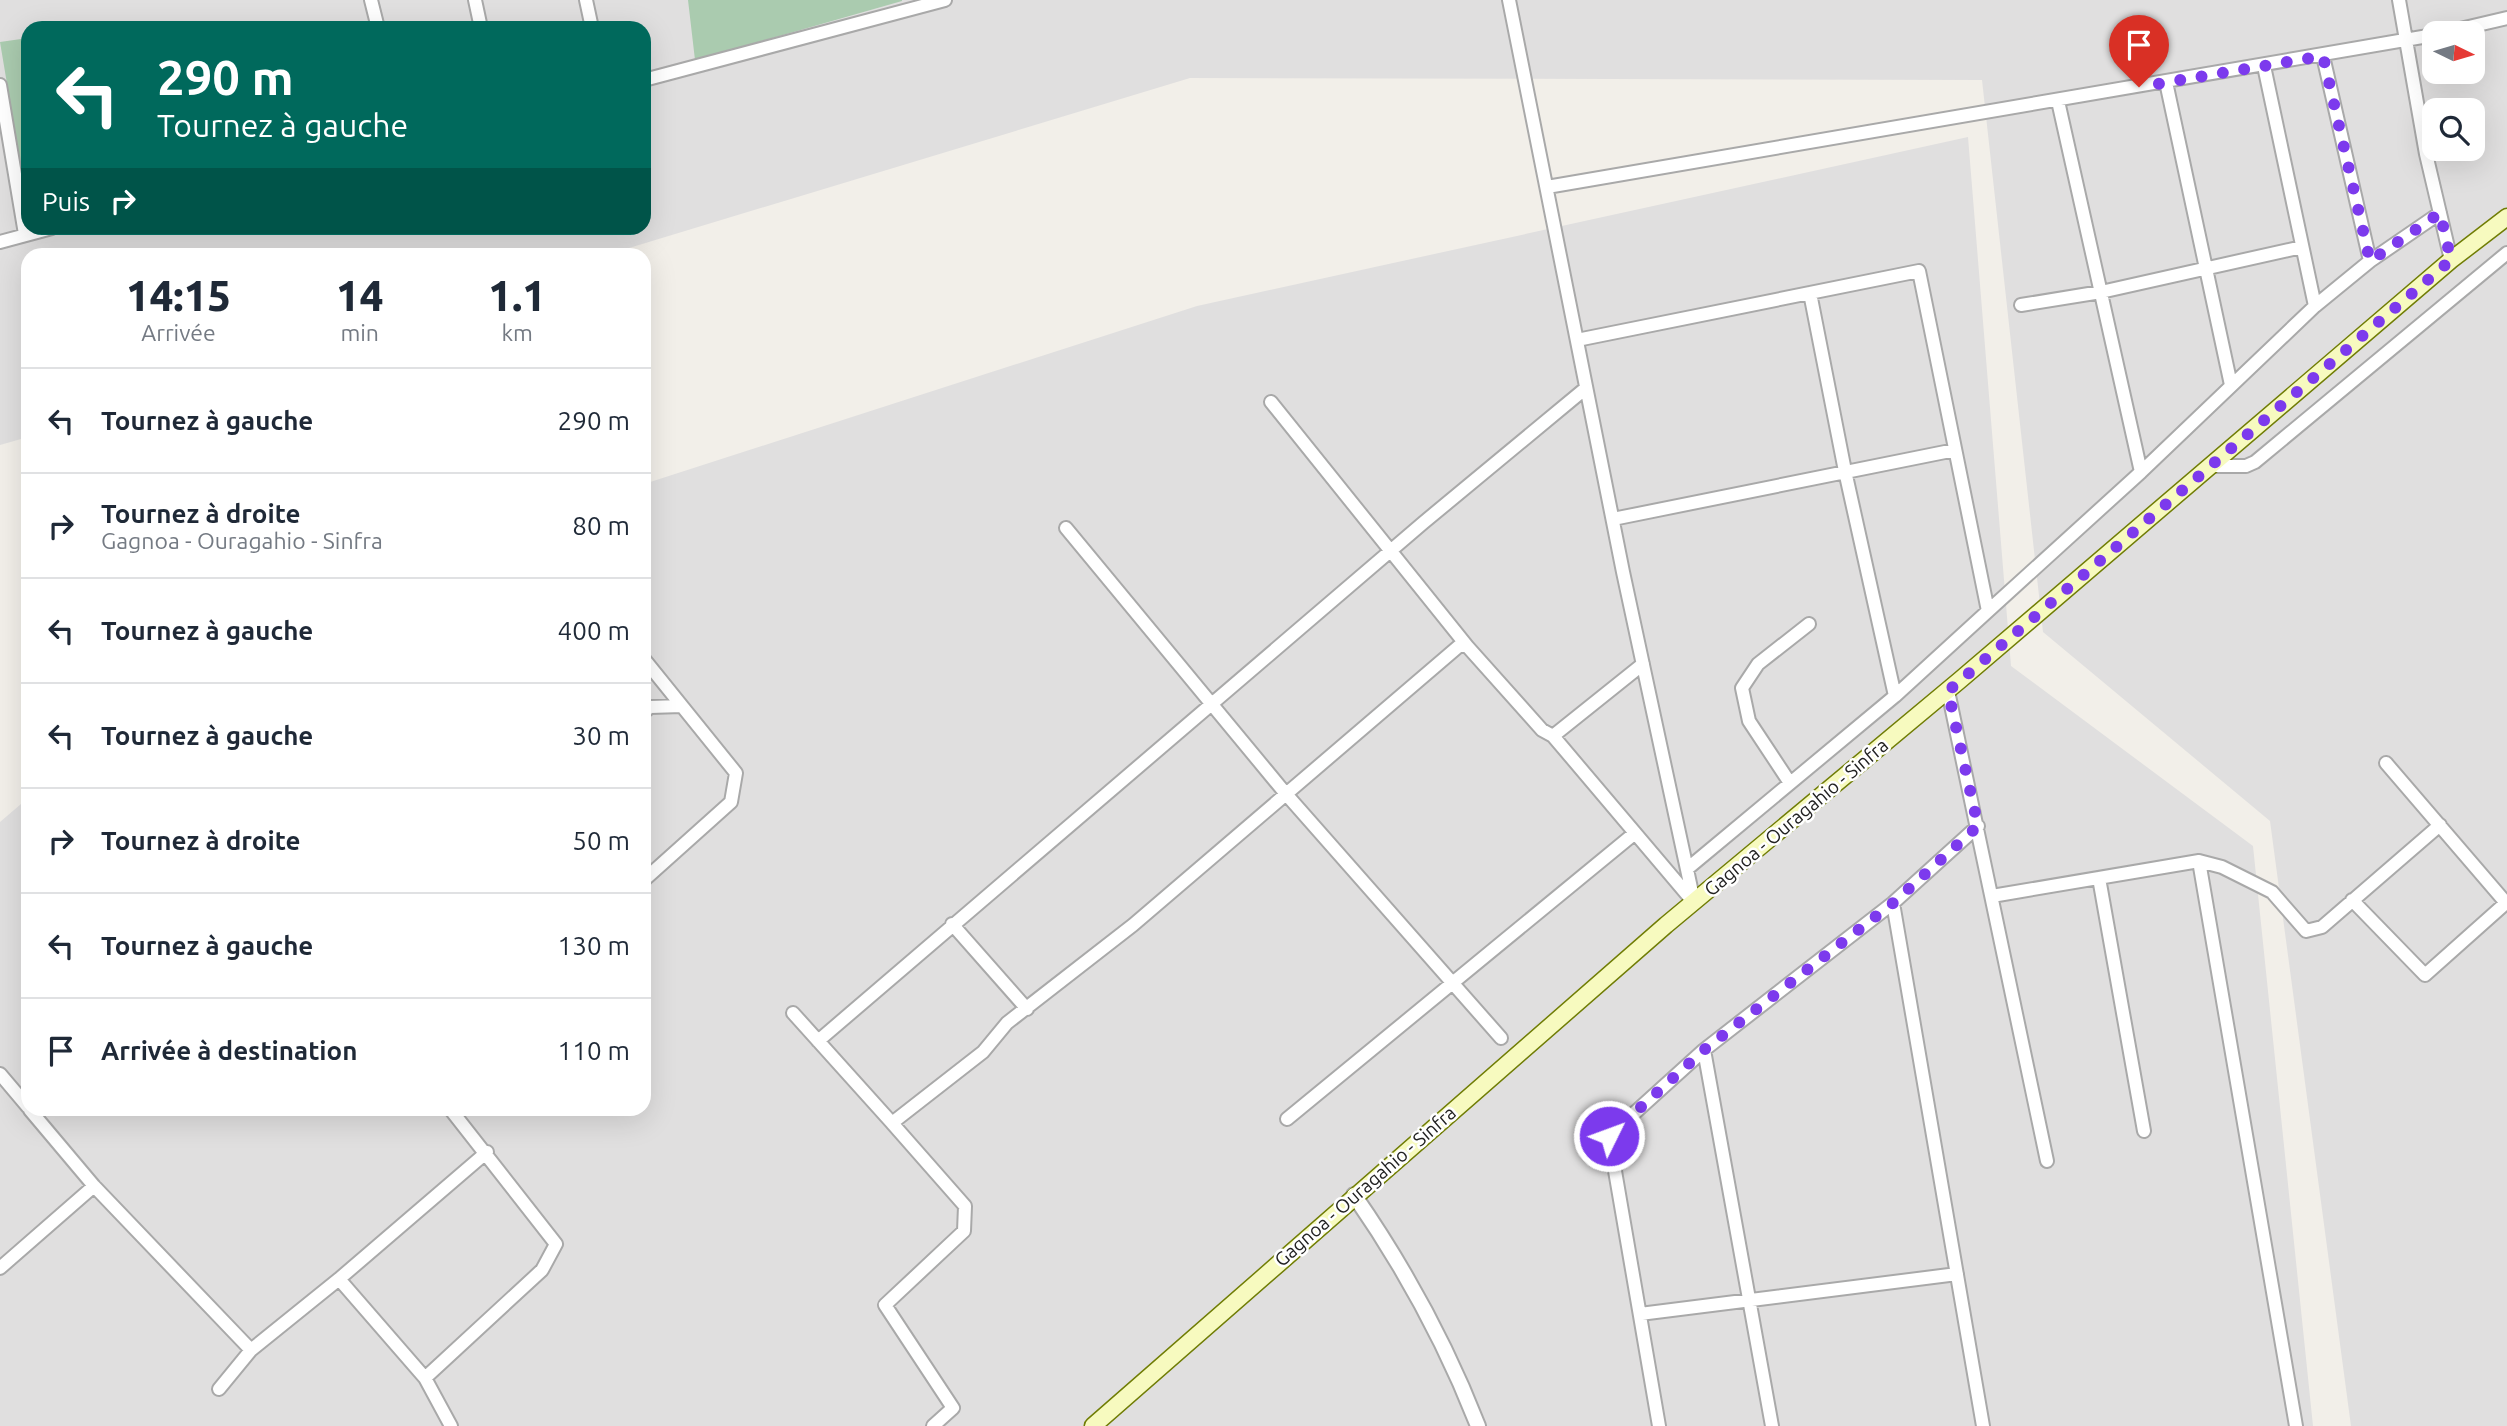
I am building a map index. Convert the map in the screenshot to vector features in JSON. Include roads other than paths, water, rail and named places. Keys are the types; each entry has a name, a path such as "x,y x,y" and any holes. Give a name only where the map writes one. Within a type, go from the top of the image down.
{"main road":[{"name":"Gagnoa - Ouragahio - Sinfra","path":"1093,1426 1353,1195 1694,902 1948,691 2451,260 2507,217"}],"street":[{"path":"371,0 376,21"},
{"path":"475,0 480,21"},
{"path":"586,0 590,21"},
{"path":"651,78 945,0"},
{"path":"1509,0 1613,519 1694,902"},
{"path":"2399,0 2451,260"},
{"path":"2485,23 2507,18"},
{"path":"1547,187 2422,38"},
{"path":"2323,56 2370,261"},
{"path":"2264,66 2315,306"},
{"path":"2166,82 2231,385"},
{"path":"0,85 21,215"},
{"path":"2059,101 2141,472"},
{"path":"1687,869 1895,696 2141,472 2315,306 2370,261 2440,213"},
{"path":"0,242 21,235"},
{"path":"2021,305 2101,292 2302,247"},
{"path":"2210,466 2246,466 2255,462 2507,253"},
{"path":"1577,340 1919,271 1988,611"},
{"path":"1810,293 1845,471 1895,696"},
{"path":"818,1041 952,924 1586,387"},
{"path":"1271,402 1467,646 1542,730 1553,736 1694,902"},
{"path":"1613,519 1955,450"},
{"path":"1066,528 1286,794 1501,1038"},
{"path":"1790,783 1749,720 1742,688 1758,664 1809,624"},
{"path":"892,1123 984,1052 1007,1023 1133,925 1459,646 1467,646"},
{"path":"1553,736 1643,664"},
{"path":"651,668 736,774 731,803 651,874"},
{"path":"1948,691 2047,1161"},
{"path":"651,707 682,706"},
{"path":"2352,900 2426,975 2507,903 2386,763"},
{"path":"1992,896 2199,861 2222,867 2273,892 2306,931 2322,927 2440,825"},
{"path":"1657,1426 1609,1136 1704,1050 1893,903 1978,826"},
{"path":"1287,1119 1635,833"},
{"path":"2199,861 2296,1426"},
{"path":"2099,878 2144,1131"},
{"path":"1893,903 1983,1426"},
{"path":"952,924 1027,1009"},
{"path":"793,1013 965,1206 967,1212 964,1231 885,1305 953,1408 933,1426"},
{"path":"1704,1050 1772,1426"},
{"path":"0,1074 21,1099"},
{"path":"35,1116 94,1186 251,1350"},
{"path":"425,1378 542,1270 555,1244 487,1152 456,1116"},
{"path":"219,1389 251,1350 339,1279 487,1152"},
{"path":"0,1268 94,1186"},
{"path":"1353,1195 1387,1242 1417,1295 1461,1383 1478,1426"},
{"path":"1640,1314 1957,1274"},
{"path":"339,1279 425,1378 451,1426"}]}
